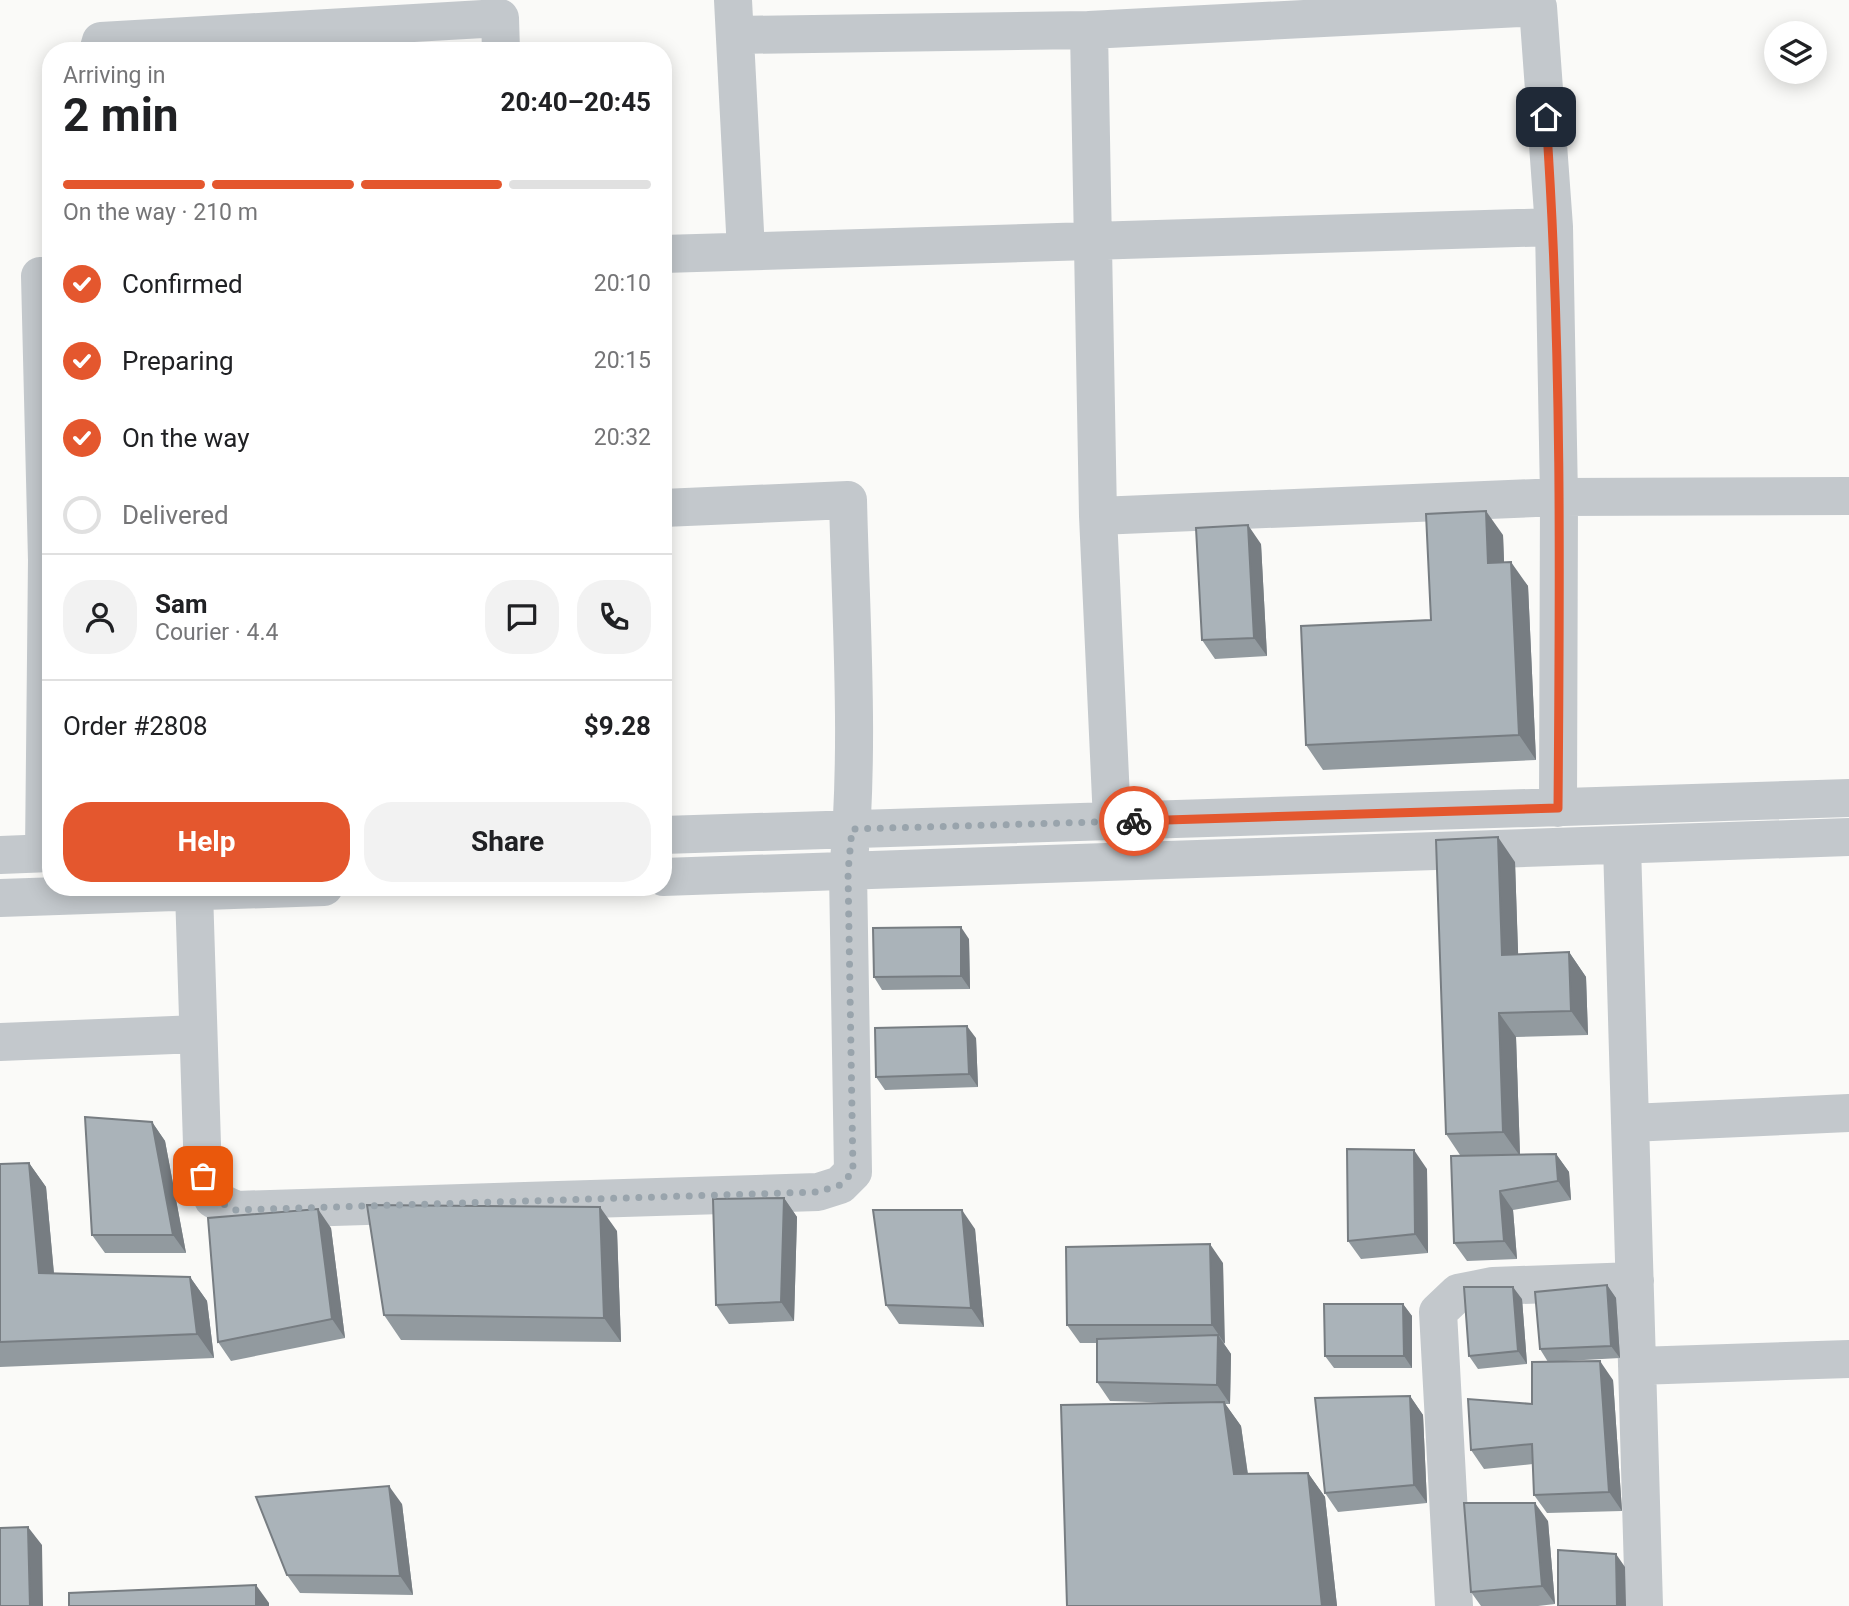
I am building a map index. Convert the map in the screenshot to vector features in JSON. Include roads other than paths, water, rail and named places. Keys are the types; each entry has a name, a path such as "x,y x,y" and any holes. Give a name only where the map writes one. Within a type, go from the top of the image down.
{"street":[{"path":"746,251 734,18 1089,30 1538,8 1554,227 1559,497 1558,808"},
{"path":"101,42 500,18 501,42"},
{"path":"1089,30 1098,516 1112,821"},
{"path":"672,254 1554,227"},
{"path":"42,276 42,339"},
{"path":"1098,516 1559,497 1849,496"},
{"path":"194,896 203,1176 213,1199 236,1210 818,1192 840,1185 853,1172 848,872 852,829 854,725 848,500 672,508"},
{"path":"672,835 1849,798"},
{"path":"672,877 1849,837"},
{"path":"1622,845 1644,1606"},
{"path":"0,855 42,853"},
{"path":"0,898 55,896"},
{"path":"0,1042 198,1034"},
{"path":"1630,1123 1849,1113"},
{"path":"1454,1606 1438,1312 1458,1293 1493,1286 1635,1281"},
{"path":"1637,1366 1849,1359"}]}
